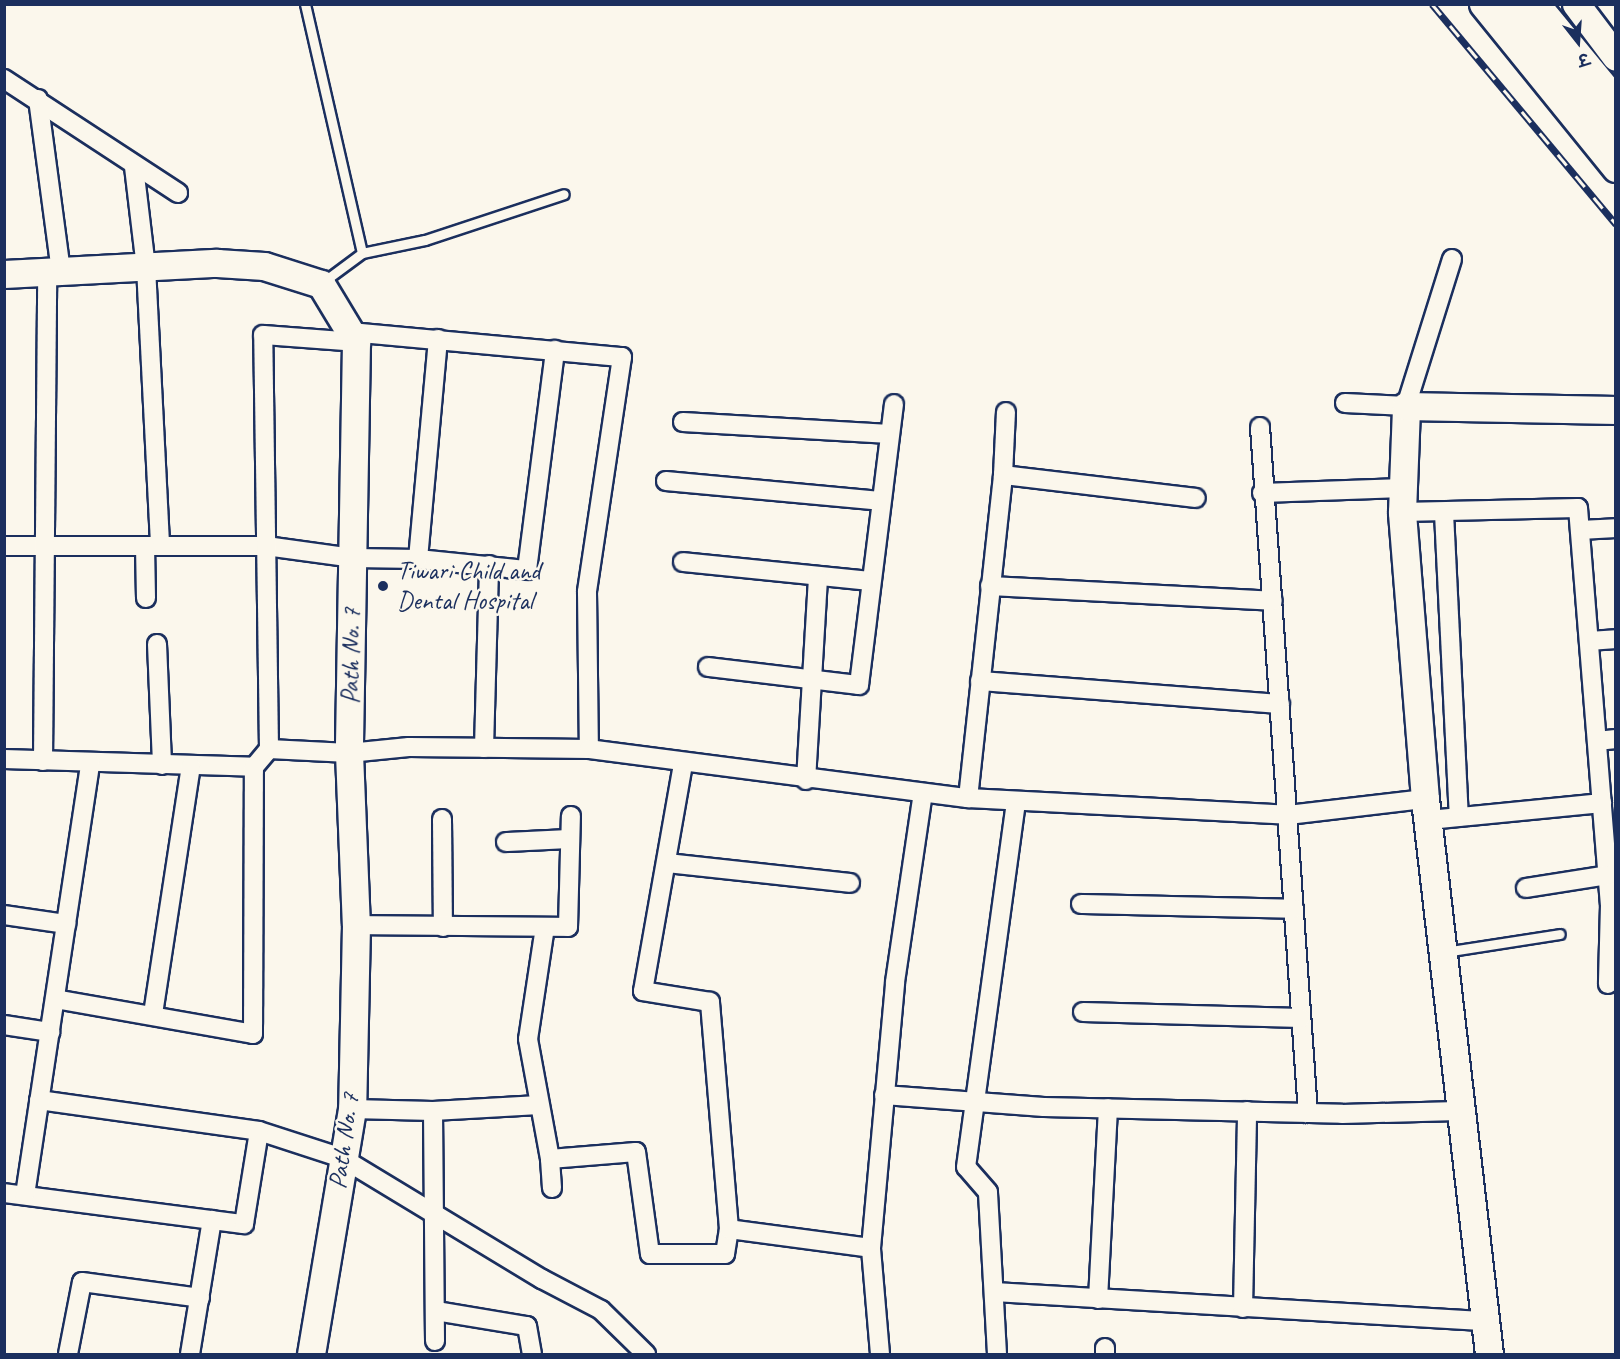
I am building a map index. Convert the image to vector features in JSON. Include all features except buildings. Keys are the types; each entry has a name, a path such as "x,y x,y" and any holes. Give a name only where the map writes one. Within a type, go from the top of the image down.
{"street":[{"path":"1483,4 1616,168"},
{"path":"1510,4 1616,133"},
{"path":"1536,4 1616,101"},
{"path":"1576,4 1616,57"},
{"path":"4,79 38,99 134,167 178,193"},
{"path":"38,99 54,271 46,546 43,761"},
{"path":"134,167 146,267 153,546 146,598"},
{"path":"1452,259 1406,406 1403,500 1427,810 1444,952 1458,1111 1489,1354"},
{"path":"4,274 217,263 264,266 321,284 353,337"},
{"path":"55,999 153,1014 253,1034 254,767 269,749 263,335 438,339 622,357 587,592 590,749"},
{"name":"Path No. 7","path":"311,1354 352,1109 356,925 349,753 354,558 353,337"},
{"path":"418,559 438,339"},
{"path":"4,546 266,546 354,558 418,559 527,570 555,350"},
{"path":"1345,403 1616,410"},
{"path":"708,666 859,685 880,501 894,404"},
{"path":"968,798 1003,475 1006,412"},
{"path":"683,422 890,434"},
{"path":"1260,427 1262,493 1273,601 1308,1113"},
{"path":"1003,475 1196,498"},
{"path":"666,481 880,501"},
{"path":"1262,493 1403,500 1444,513 1578,508 1608,876 1608,984"},
{"path":"1444,513 1459,817"},
{"path":"1580,530 1616,528"},
{"path":"683,562 818,578 871,581"},
{"path":"484,748 489,565"},
{"path":"806,780 818,578"},
{"path":"990,586 1273,601"},
{"path":"1588,641 1616,639"},
{"path":"157,644 162,765"},
{"path":"980,681 1280,704"},
{"path":"1597,741 1616,739"},
{"path":"269,749 349,753 409,747 590,749 806,780 968,798 1288,814 1427,810 1459,817 1602,803"},
{"path":"4,759 254,767"},
{"path":"25,1195 90,763"},
{"path":"550,1159 636,1152 650,1254 725,1254 729,1229 710,1002 643,991 683,763"},
{"path":"153,1014 191,766"},
{"path":"880,1354 871,1248 895,982 923,793"},
{"path":"997,1354 988,1192 966,1167 977,1103 1016,801"},
{"path":"356,925 568,927 571,816"},
{"path":"442,819 443,927"},
{"path":"506,842 570,839"},
{"path":"667,863 850,883"},
{"path":"1526,888 1608,876"},
{"path":"1081,904 1294,909"},
{"path":"4,915 66,924"},
{"path":"545,927 528,1039 550,1159 552,1188"},
{"path":"1083,1012 1302,1018"},
{"path":"4,1024 50,1032"},
{"path":"884,1095 977,1103 1247,1112 1458,1111"},
{"path":"39,1100 259,1131 342,1158 542,1280 601,1310 646,1354"},
{"path":"352,1109 433,1111 539,1105"},
{"path":"1098,1299 1108,1108"},
{"path":"433,1111 431,1211 436,1311 435,1341"},
{"path":"1243,1308 1247,1112"},
{"path":"4,1193 244,1224 259,1131"},
{"path":"190,1354 213,1220"},
{"path":"729,1229 871,1248"},
{"path":"68,1354 82,1282 200,1298"},
{"path":"995,1292 1485,1321"},
{"path":"436,1311 527,1326 532,1354"}],"lane":[{"path":"305,4 362,253"},
{"path":"321,284 362,253 424,240 564,194"},
{"path":"1444,952 1560,933"}],"railway":[{"path":"1432,4 1616,224"}],"place":[{"name":"Tiwari Child and Dental Hospital","path":"383,586"}]}
